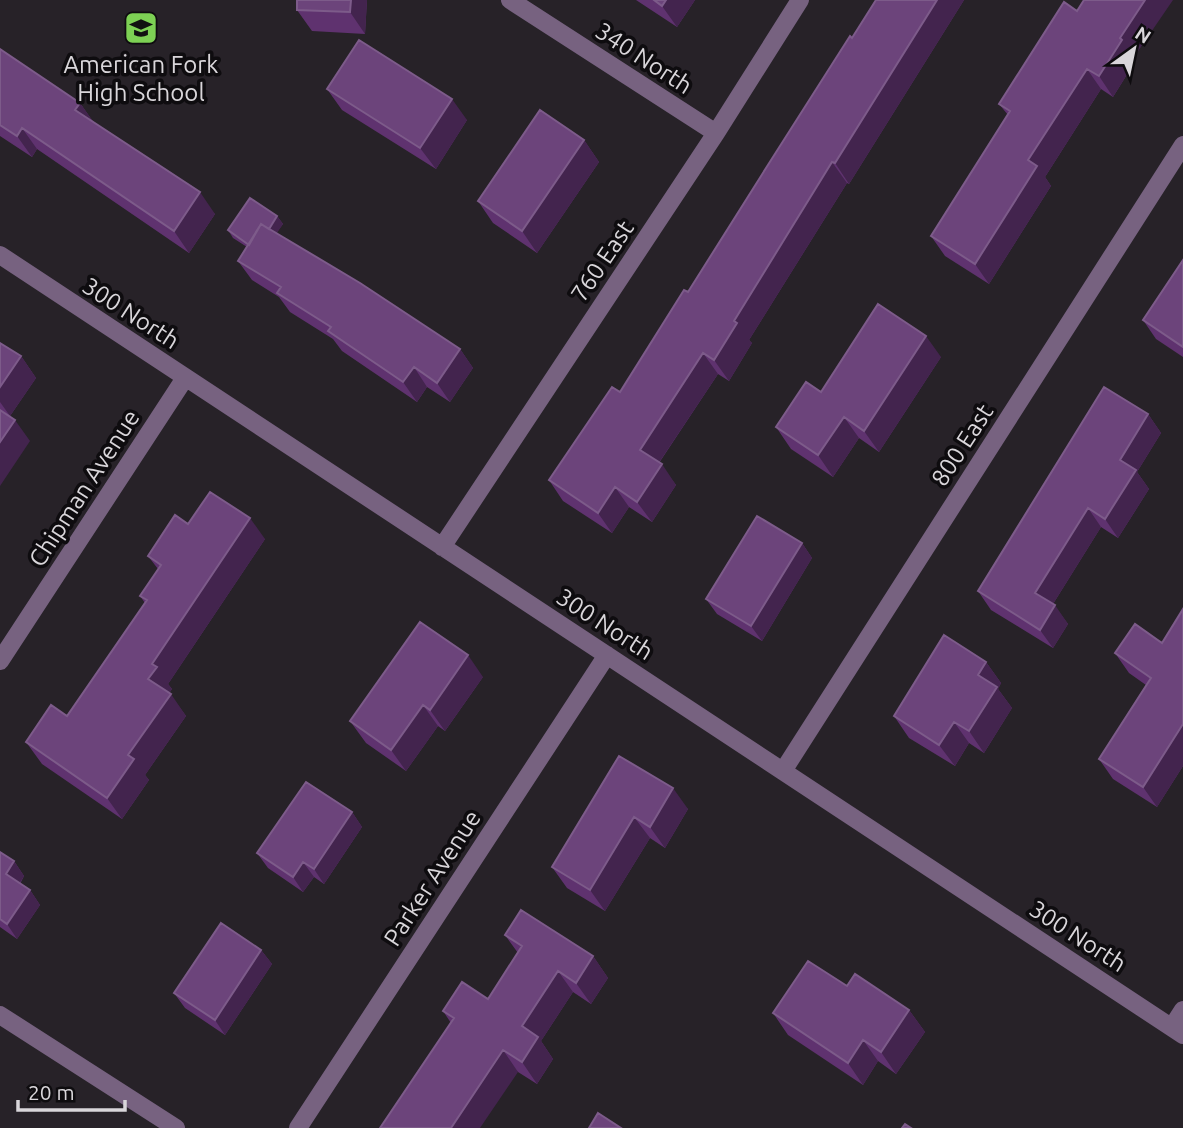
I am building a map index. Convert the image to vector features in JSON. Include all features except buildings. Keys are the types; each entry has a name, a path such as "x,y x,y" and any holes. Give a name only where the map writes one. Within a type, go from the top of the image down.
{"street":[{"name":"340 North","path":"510,0 716,134"},
{"name":"760 East","path":"442,547 716,134 800,0"},
{"name":"800 East","path":"783,771 1183,145"},
{"name":"300 North","path":"0,255 1177,1031"},
{"name":"Chipman Avenue","path":"0,661 186,378"},
{"name":"Parker Avenue","path":"298,1128 607,655"},
{"path":"1177,1031 1183,1010"},
{"path":"0,1015 176,1128"}],"place":[{"name":"American Fork High School","path":"141,28"}]}
